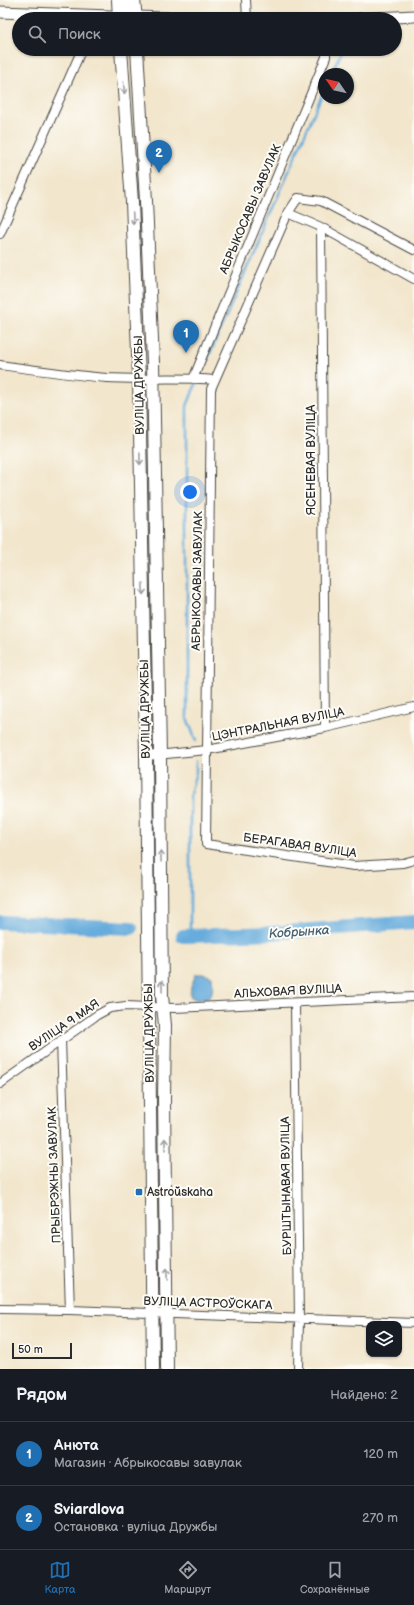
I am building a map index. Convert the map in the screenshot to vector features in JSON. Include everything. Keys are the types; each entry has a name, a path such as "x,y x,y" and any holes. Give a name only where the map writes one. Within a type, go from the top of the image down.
{"main road":[{"path":"118,0 124,12"},
{"path":"124,0 125,8 128,12"},
{"path":"129,12 134,0"},
{"path":"0,12 12,13"},
{"path":"402,17 414,16"},
{"name":"ВУЛІЦА ДРУЖБЫ","path":"122,56 132,202 139,378 146,756 153,1369"},
{"path":"131,56 132,69 139,100"},
{"name":"ВУЛІЦА ДРУЖБЫ","path":"137,56 147,208 154,465 160,755 162,996 164,1008 167,1369"},
{"path":"136,290 142,322 143,369 145,373 152,378"},
{"path":"139,378 144,381 146,386 149,439 154,465"},
{"path":"144,674 149,701 149,744 154,753 160,755"},
{"path":"148,928 153,958 153,997 156,1002 164,1008"},
{"path":"149,1008 154,1010 158,1016 158,1056 164,1099"},
{"path":"152,1223 157,1268 158,1304 159,1308 167,1314"},
{"path":"152,1313 157,1316 161,1322 162,1369"}],"street":[{"path":"246,0 247,12"},
{"path":"0,234 4,217 79,56"},
{"name":"АБРЫКОСАВЫ ЗАВУЛАК","path":"193,379 326,56"},
{"name":"АБРЫКОСАВЫ ЗАВУЛАК","path":"206,844 211,389 288,213 298,198 321,201 414,250"},
{"path":"288,213 321,227 414,279"},
{"name":"ЯСЕНЕВАЯ ВУЛІЦА","path":"321,227 325,728"},
{"path":"0,365 108,378 215,380"},
{"name":"ЦЭНТРАЛЬНАЯ ВУЛІЦА","path":"146,756 207,750 325,728 414,707"},
{"name":"БЕРАГАВАЯ ВУЛІЦА","path":"206,844 354,866 404,863 414,860"},
{"name":"АЛЬХОВАЯ ВУЛІЦА","path":"149,1008 414,997"},
{"name":"БУРШТЫНАВАЯ ВУЛІЦА","path":"295,1003 299,1319 298,1369"},
{"name":"ВУЛІЦА 9 МАЯ","path":"0,1084 97,1015 110,1008 126,1006 149,1008"},
{"name":"ПРЫБРЭЖНЫ ЗАВУЛАК","path":"61,1040 70,1310"},
{"name":"ВУЛІЦА АСТРОЎСКАГА","path":"0,1309 70,1310 414,1323"}],"water":[{"path":"196,974 204,974 212,977 213,987 211,996 198,999 190,996 191,986"}],"waterway":[{"path":"334,68 339,56"},
{"path":"205,365 318,104"},
{"path":"196,384 187,406 187,718 196,741"},
{"path":"190,936 190,794 196,772 196,761"},
{"name":"Кобрынка","path":"0,922 131,928"},
{"name":"Кобрынка","path":"183,936 273,933 414,922"}],"place":[{"name":"Sviardlova","path":"159,173"},
{"name":"Анюта","path":"186,353"},
{"name":"Astroŭskaha","path":"139,1192"}]}
